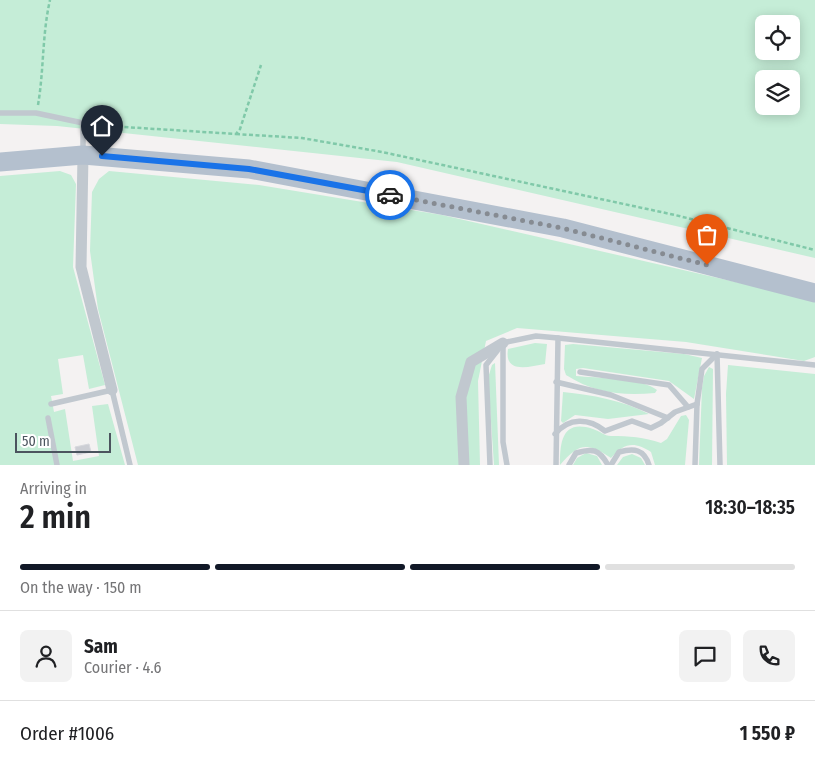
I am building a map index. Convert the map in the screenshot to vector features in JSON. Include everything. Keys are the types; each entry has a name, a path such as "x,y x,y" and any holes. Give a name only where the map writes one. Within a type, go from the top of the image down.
{"main road":[{"path":"0,162 83,155 249,169 553,226 815,292"}],"street":[{"path":"83,155 81,267 112,390"},
{"path":"464,465 461,397 471,362 503,343"}],"lane":[{"path":"0,113 36,113 83,123 83,155"},
{"path":"490,465 486,365 503,343 536,336 815,365"},
{"path":"556,465 558,338"},
{"path":"503,343 503,442 507,465"},
{"path":"695,465 697,404 702,369 717,354"},
{"path":"717,354 720,465"},
{"path":"580,372 669,384 688,407"},
{"path":"556,382 611,395 668,418"},
{"path":"51,404 112,390 130,465"},
{"path":"555,434 561,426 574,421 588,421 605,431 632,421 651,428 675,412 697,404"},
{"path":"48,418 57,465"},
{"path":"568,465 576,453 589,449 599,453 609,465 619,452 632,449 643,453 650,465"}],"path":[{"path":"36,113 42,79 44,26 50,0"},
{"path":"236,134 240,129 261,66"},
{"path":"83,123 99,127 302,138 382,152 675,215 815,250"}],"green space":[{"path":"0,0 815,0 815,258 397,162 57,126 0,124"},
{"path":"60,171 71,175 76,184 73,267 105,385 89,389 83,355 58,359 63,394 51,396 54,412 65,409 73,461 99,456 92,406 108,404 125,465 0,465 0,176"},
{"path":"109,171 259,185 442,215 815,300 815,357 804,361 686,342 517,328 486,341 478,381 480,465 138,465 98,309 90,251 92,192 99,179"},
{"path":"535,343 547,344 545,364 525,367 513,366 508,357 508,349"},
{"path":"573,344 684,354 702,358 694,399 669,381 583,368 576,369 576,376 630,381 650,386 657,390 655,393 631,394 609,392 587,386 566,375 564,369 565,345"},
{"path":"495,363 499,465 494,465 488,378 492,365"},
{"path":"728,365 815,374 815,465 727,465 726,394"},
{"path":"709,367 713,369 712,465 699,465 702,388 704,376"},
{"path":"563,392 607,399 649,414 608,419 575,415 563,423 561,421"},
{"path":"686,415 689,420 685,465 655,465 651,452 639,446 630,445 620,449 611,458 596,449 584,447 573,452 560,465 562,441 569,430 575,427 593,429 609,436 636,437 661,443 667,439 681,416"},
{"path":"586,453 597,456 602,465 573,465 577,458"},
{"path":"632,454 641,458 645,465 617,465 623,457"}],"building":[{"path":"89,444 91,452 77,455 75,447"}],"way so far":[{"path":"390,195 562,228 707,265"}],"route":[{"path":"102,156 249,169 390,195"}]}
